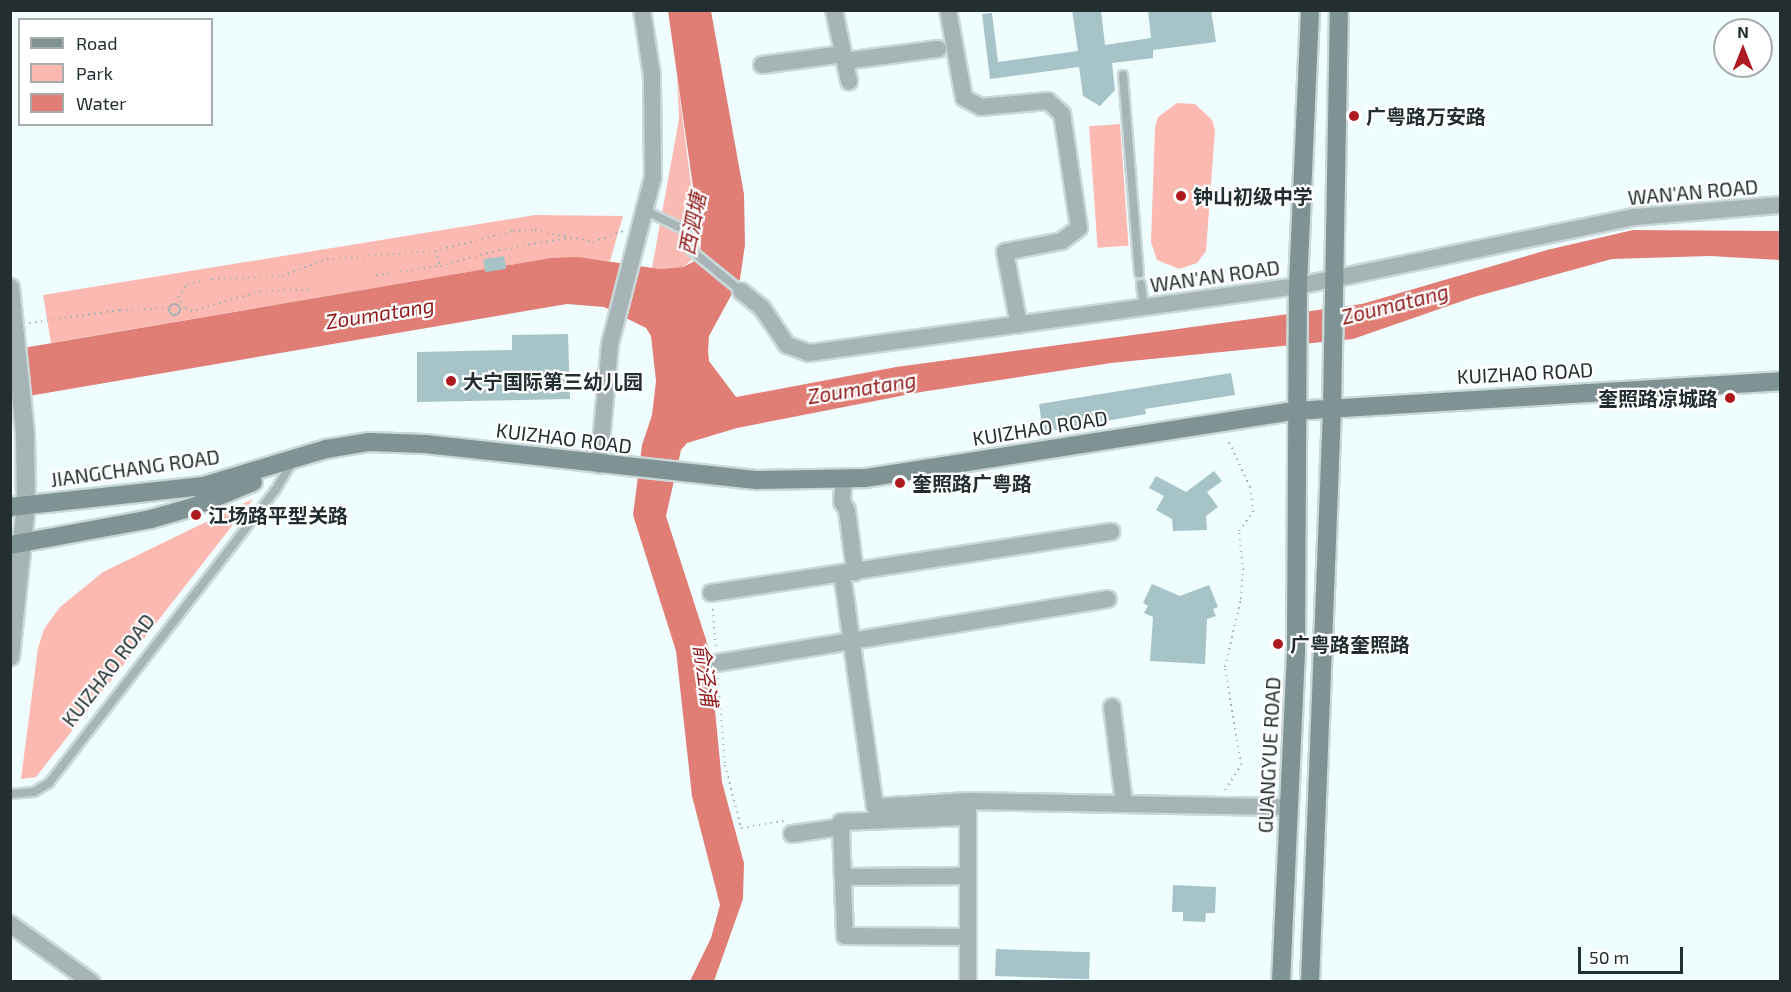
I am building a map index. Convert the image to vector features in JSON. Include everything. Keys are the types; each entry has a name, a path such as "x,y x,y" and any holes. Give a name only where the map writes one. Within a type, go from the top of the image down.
{"main road":[{"path":"1298,293 1310,12"},
{"path":"1310,981 1332,409 1332,287 1339,12"},
{"name":"GUANGYUE ROAD","path":"1281,981 1296,650 1295,411 1298,293"},
{"name":"KUIZHAO ROAD","path":"309,455 346,445 395,442 689,475 758,480 844,478 1295,411 1780,381"},
{"name":"JIANGCHANG ROAD","path":"18,506 203,486 309,455"},
{"name":"JIANGCHANG ROAD","path":"17,544 106,529 193,507 309,455"}],"street":[{"path":"599,465 601,415 614,323 645,215 655,141 652,76 642,10"},
{"path":"834,10 849,81"},
{"path":"948,10 964,99 981,107 1048,101 1062,114 1079,228 1062,241 1005,252 1019,325"},
{"path":"762,65 938,49"},
{"name":"WAN'AN ROAD","path":"741,291 762,308 787,345 809,353 1144,307 1298,293 1634,217 1780,205"},
{"path":"10,288 23,401 10,656"},
{"path":"844,478 842,502 847,510 852,642 875,807 968,809 1124,803 1289,807"},
{"path":"711,593 1111,532"},
{"path":"717,663 1108,599"},
{"path":"1112,706 1124,803"},
{"path":"968,809 842,822 845,936 968,937"},
{"path":"968,809 968,981"},
{"path":"792,834 842,827"},
{"path":"844,877 968,876"},
{"path":"10,924 91,981"}],"lane":[{"path":"1123,75 1139,273"},
{"name":"WAN'AN ROAD","path":"645,215 687,231 692,251 741,291"},
{"path":"1141,284 1144,307"},
{"name":"KUIZHAO ROAD","path":"10,794 34,792 49,783 275,491 291,464"}],"path":[{"path":"168,308 175,314 179,305 180,290 187,284 233,275 282,276 340,258 435,251 513,231 535,230 567,238 601,241 645,215"},
{"path":"376,275 440,266 499,250 567,238"},
{"path":"435,251 440,266"},
{"path":"15,328 120,310 168,308 179,305 192,311 261,291 309,290"},
{"path":"1210,805 1233,782 1241,765 1225,667 1241,599 1243,570 1239,531 1252,512 1250,487 1230,442"},
{"path":"711,593 725,765 741,828"}],"green space":[{"path":"1177,103 1195,104 1212,120 1215,130 1206,251 1197,263 1179,269 1157,260 1151,242 1155,127 1158,117"},
{"path":"1120,124 1129,246 1098,248 1089,126"},
{"path":"535,215 623,216 610,261 550,258 51,343 43,295"},
{"path":"253,499 36,777 21,779 38,648 44,629 60,607 103,572"}],"shaded area":[{"path":"677,76 700,253 683,267 660,269 652,268 679,119"}],"water":[{"path":"668,11 711,11 744,194 745,245 740,279 709,336 708,351 709,361 736,397 896,367 1362,304 1547,250 1633,230 1780,231 1780,260 1710,256 1612,259 1474,297 1353,339 1111,363 921,392 737,428 687,443 681,450 666,516 709,649 722,782 744,863 743,899 714,981 690,981 711,938 720,905 692,796 676,651 633,515 642,445 652,415 656,381 651,336 646,328 604,307 567,304 11,399 11,350 550,258 578,257 660,269 683,267 693,262 700,253 701,243"}],"building":[{"path":"1072,10 1101,10 1105,45 1151,38 1148,10 1211,10 1216,42 1153,50 1153,58 1112,63 1115,90 1100,106 1083,96 1079,67 990,79 982,14 992,13 998,62 1078,51"},
{"path":"504,256 506,269 485,272 483,259"},
{"path":"568,334 570,399 417,402 417,352 512,350 512,335"},
{"path":"1231,373 1235,395 1145,409 1146,414 1043,432 1039,404"},
{"path":"1214,471 1222,481 1207,492 1218,507 1206,516 1207,530 1173,531 1172,519 1156,510 1164,496 1149,488 1156,476 1186,492"},
{"path":"1152,584 1180,596 1209,585 1218,607 1213,609 1216,616 1207,619 1205,664 1150,661 1153,617 1144,613 1148,606 1143,603"},
{"path":"1173,885 1216,887 1215,913 1206,913 1205,922 1183,921 1183,912 1172,912"},
{"path":"996,949 1090,952 1089,979 995,976"}],"place":[{"name":"广粤路万安路","path":"1354,116"},
{"name":"钟山初级中学","path":"1181,196"},
{"name":"大宁国际第三幼儿园","path":"451,381"},
{"name":"奎照路凉城路","path":"1730,398"},
{"name":"奎照路广粤路","path":"900,483"},
{"name":"江场路平型关路","path":"196,515"},
{"name":"广粤路奎照路","path":"1278,644"}],"water label":[{"name":"西泗塘","path":"692,224"},
{"name":"Zoumatang","path":"1395,304"},
{"name":"Zoumatang","path":"380,313"},
{"name":"Zoumatang","path":"862,388"},
{"name":"俞泾浦","path":"706,675"}]}
